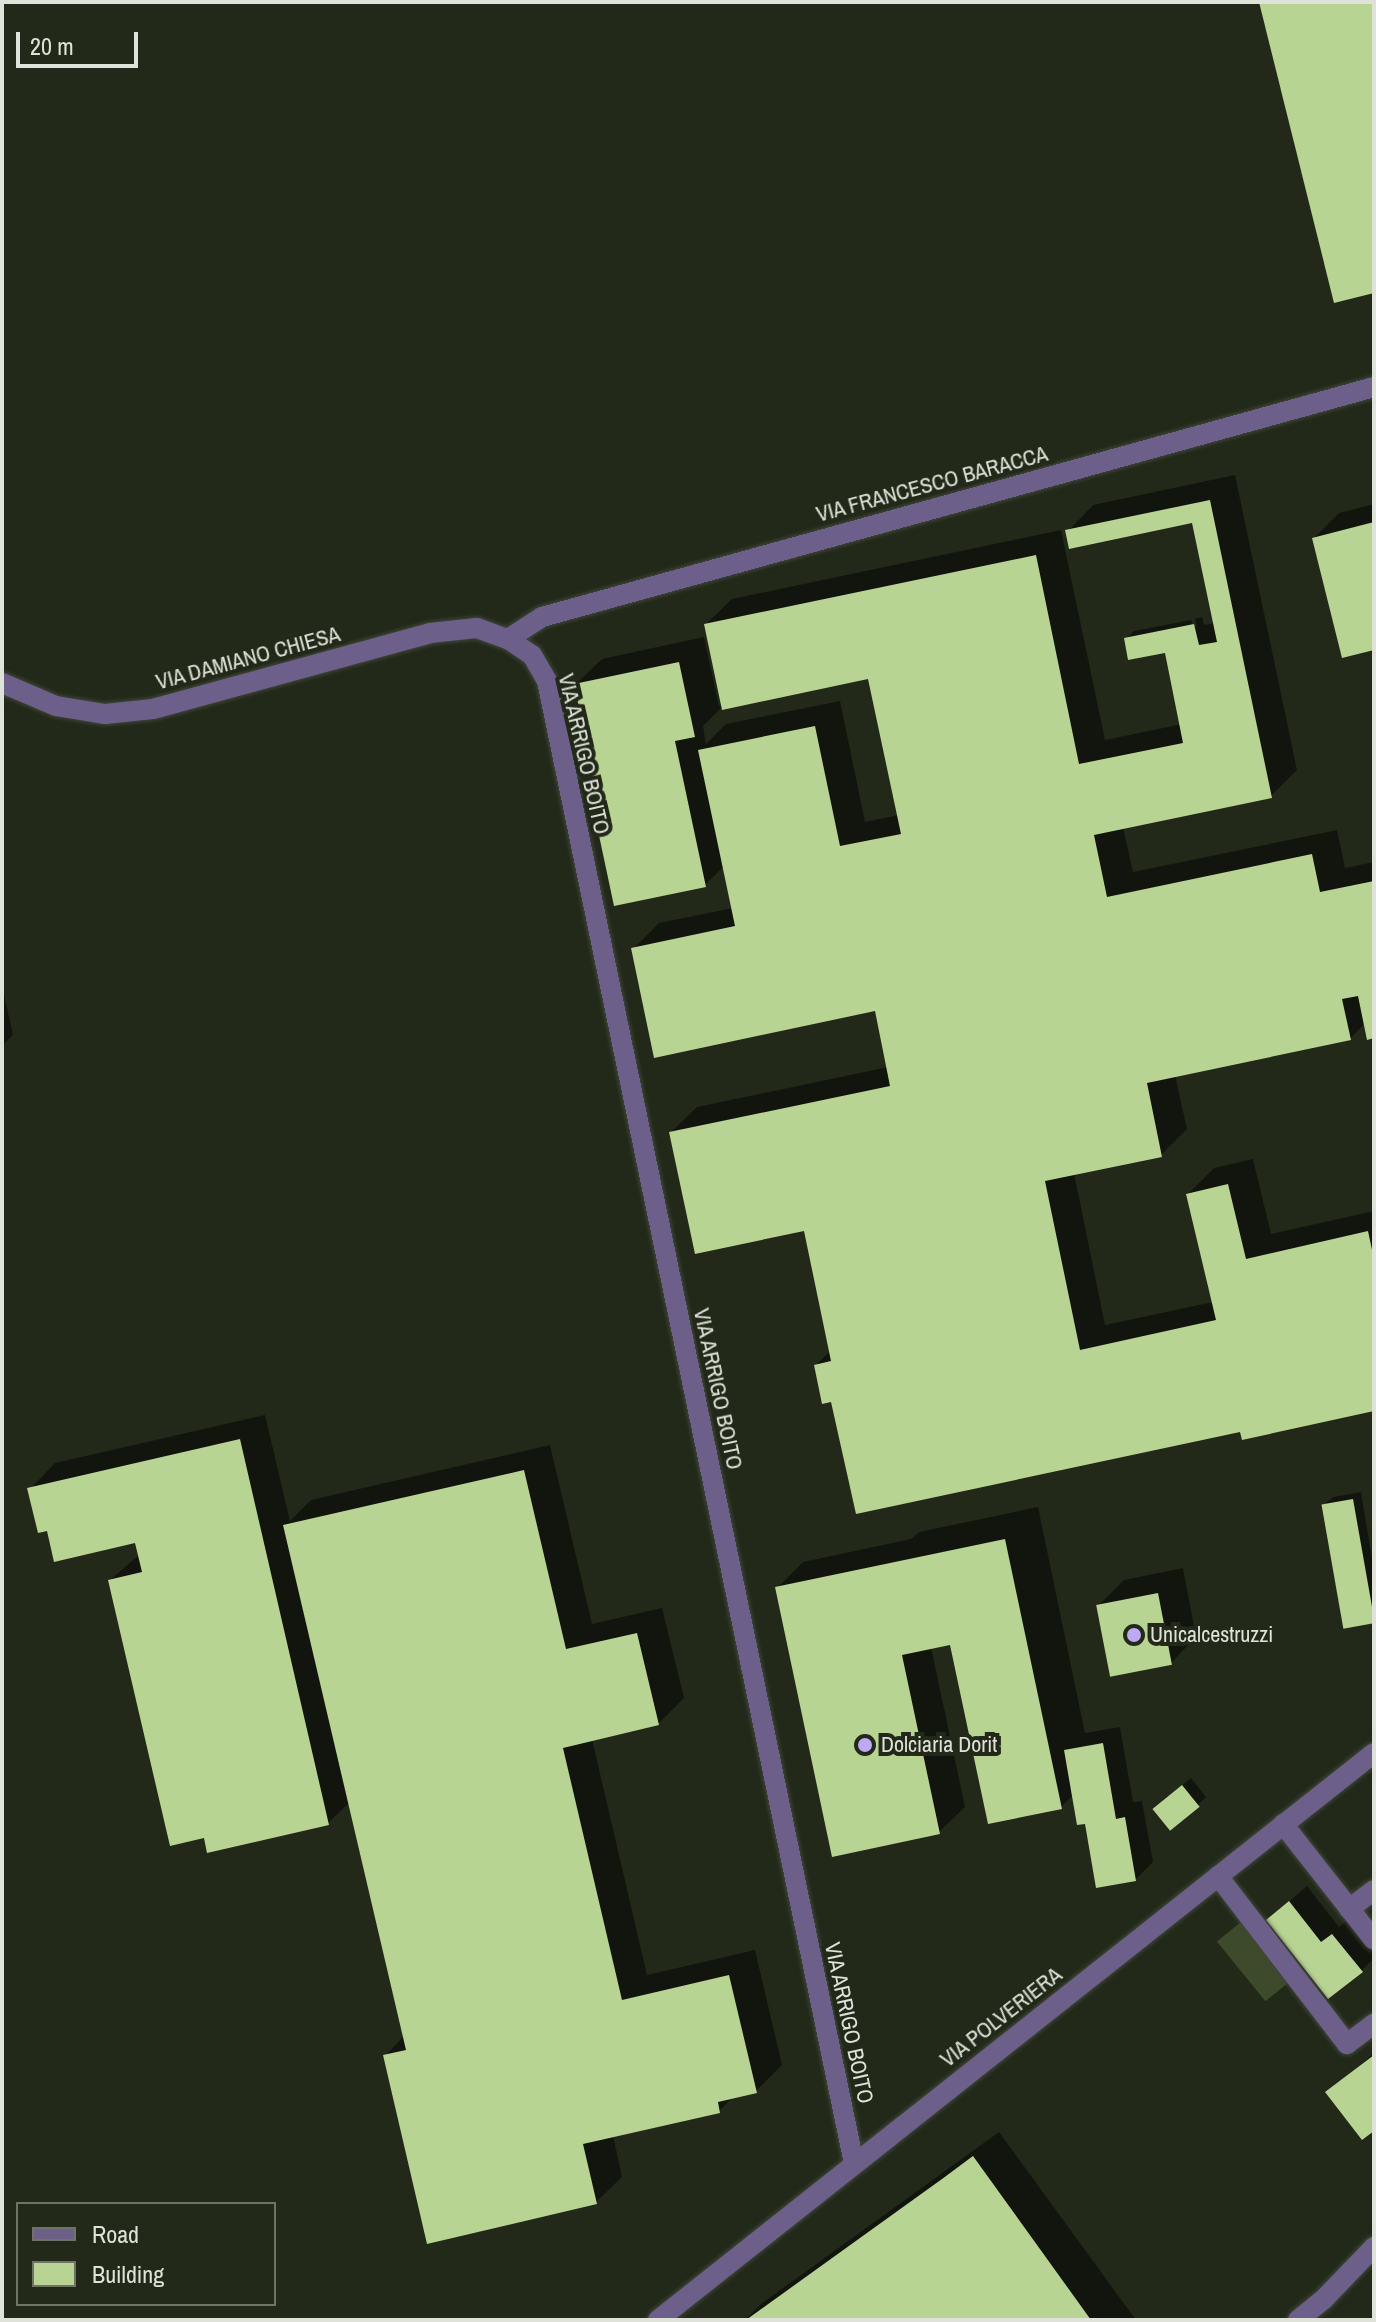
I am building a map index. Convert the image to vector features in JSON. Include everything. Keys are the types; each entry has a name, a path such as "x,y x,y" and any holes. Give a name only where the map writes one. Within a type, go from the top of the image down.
{"street":[{"name":"VIA FRANCESCO BARACCA","path":"508,639 542,617 1374,387"},
{"name":"VIA DAMIANO CHIESA","path":"2,683 56,706 105,714 153,709 430,633 477,628 508,639"},
{"name":"VIA ARRIGO BOITO","path":"508,639 532,655 547,681 854,2164"},
{"name":"VIA POLVERIERA","path":"658,2320 1374,1753"},
{"path":"1283,1824 1374,1940"},
{"path":"1218,1876 1347,2044 1374,2024"},
{"path":"1349,1909 1374,1890"},
{"path":"1298,2320 1323,2300 1374,2247"}],"green space":[{"path":"1241,1922 1289,1982 1265,2001 1217,1942"}],"building":[{"path":"1259,2 1374,2 1374,293 1334,303"},
{"path":"1210,500 1272,798 1094,835 1107,897 1312,854 1320,892 1374,881 1374,1038 1367,1040 1358,996 1342,999 1351,1040 1147,1083 1162,1157 1045,1181 1080,1350 1216,1320 1186,1194 1228,1184 1246,1259 1368,1231 1374,1259 1374,1411 1242,1440 1240,1432 856,1514 831,1402 822,1404 814,1365 831,1361 804,1231 695,1254 669,1132 890,1086 875,1011 654,1058 631,948 735,926 698,750 815,726 840,846 901,834 868,679 722,710 704,624 1036,555 1079,764 1183,743 1165,653 1128,660 1124,638 1194,624 1199,645 1217,642 1192,523 1069,549 1065,530"},
{"path":"1374,522 1374,650 1342,658 1312,538"},
{"path":"679,662 695,737 675,741 706,887 614,906 583,760 590,758 574,684"},
{"path":"240,1439 329,1825 207,1853 204,1838 170,1846 108,1580 142,1572 135,1543 54,1562 47,1531 38,1533 27,1488"},
{"path":"524,1470 566,1649 637,1633 659,1725 563,1748 622,2000 729,1975 757,2093 718,2102 720,2113 583,2144 597,2204 427,2244 383,2055 406,2050 283,1525"},
{"path":"1353,1499 1374,1623 1343,1629 1321,1505"},
{"path":"1005,1539 1062,1809 988,1824 950,1645 902,1655 940,1834 832,1857 775,1587"},
{"name":"Unicalcestruzzi","path":"1158,1593 1172,1665 1110,1677 1096,1605"},
{"path":"1103,1743 1116,1819 1125,1817 1136,1881 1096,1888 1085,1824 1077,1825 1064,1750"},
{"path":"1182,1785 1200,1807 1170,1831 1152,1809"},
{"path":"1289,1901 1321,1942 1332,1934 1363,1972 1328,1999 1266,1920"},
{"path":"1374,2055 1374,2131 1362,2140 1325,2092"},
{"path":"973,2156 1091,2320 746,2320 942,2179"}],"place":[{"name":"Unicalcestruzzi","path":"1134,1635"},
{"name":"Dolciaria Dorit","path":"865,1745"}]}
